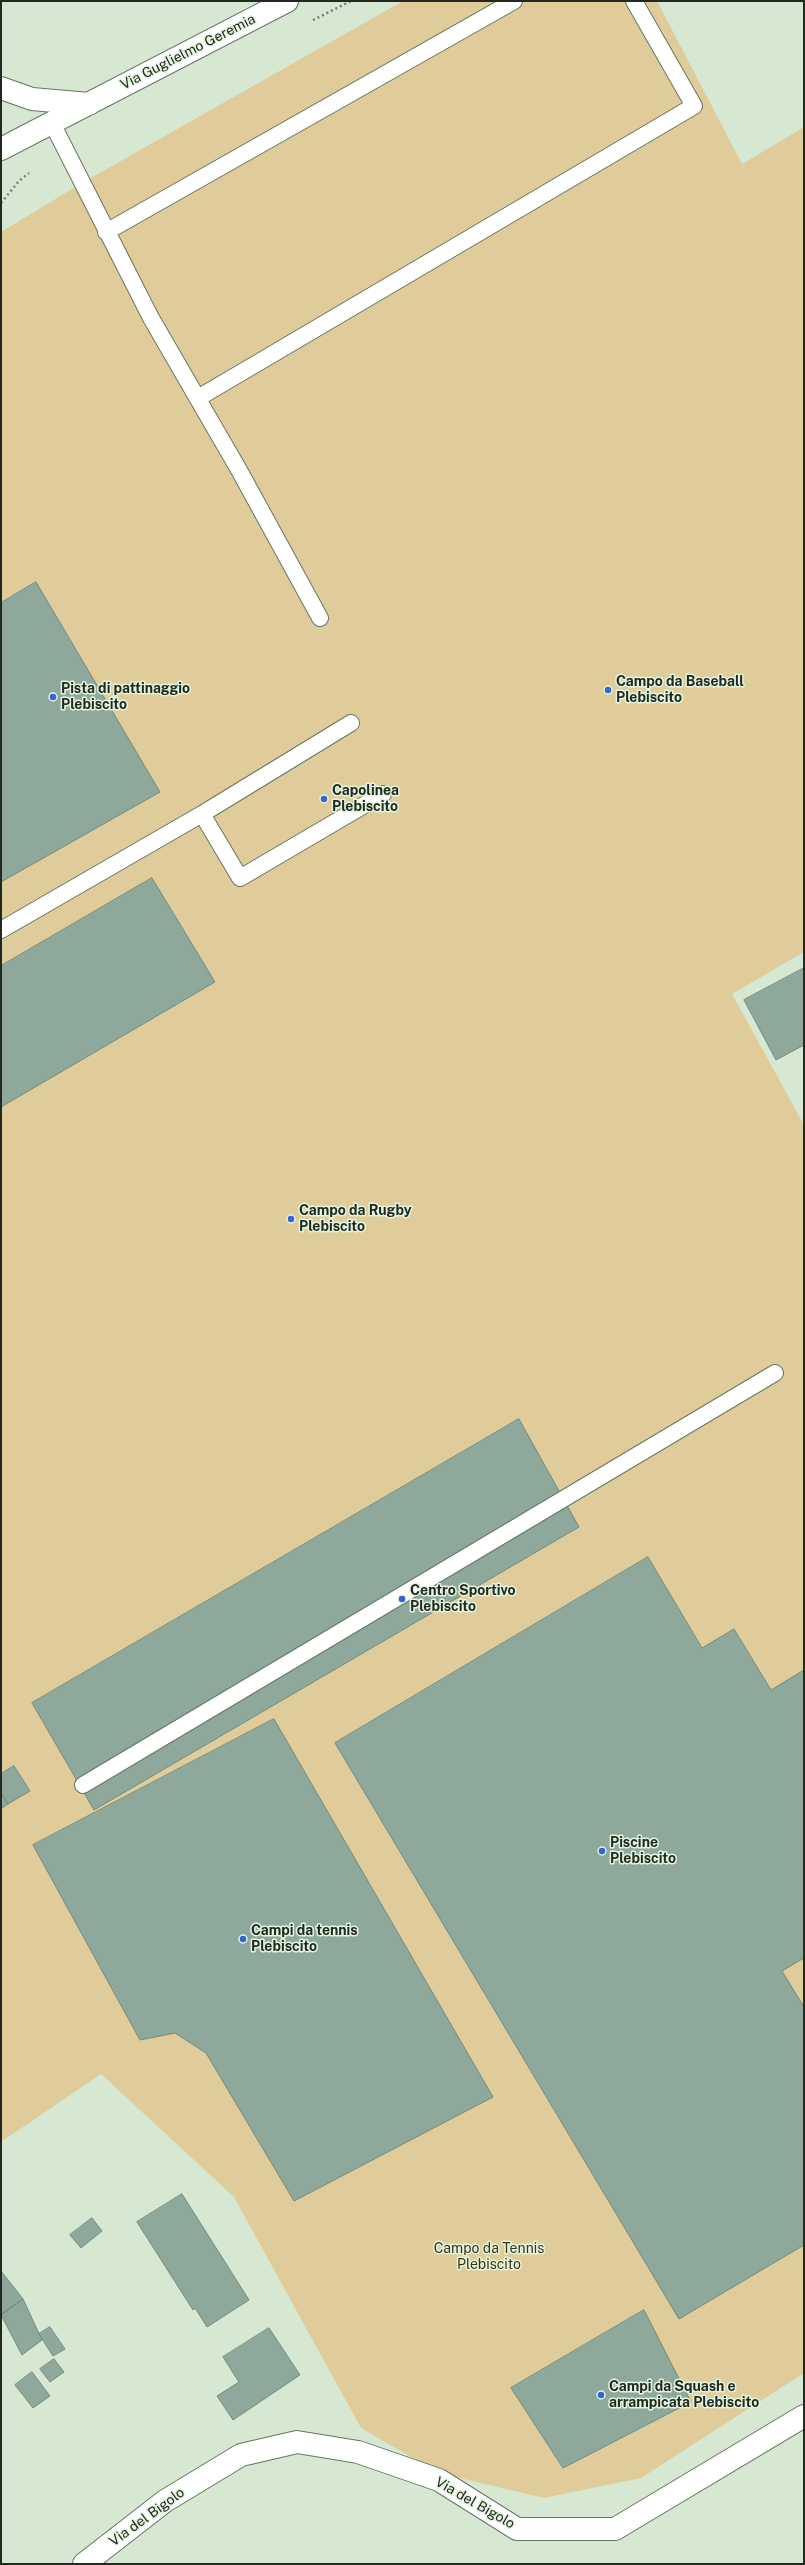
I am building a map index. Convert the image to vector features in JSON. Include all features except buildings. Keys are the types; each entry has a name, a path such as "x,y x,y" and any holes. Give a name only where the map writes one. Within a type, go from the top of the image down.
{"street":[{"name":"Via Guglielmo Geremia","path":"1,149 287,1"},
{"path":"1,88 32,99 89,104"},
{"name":"Via del Bigolo","path":"84,2564 165,2501 241,2455 297,2442 358,2452 439,2480 517,2529 615,2529 804,2416"}],"lane":[{"path":"106,232 514,1"},
{"path":"198,398 694,106 634,1"},
{"path":"52,123 151,318 198,398 320,618"},
{"path":"1,930 202,814 351,724"},
{"path":"202,814 240,878 383,794"},
{"path":"83,1785 775,1372"}],"path":[{"path":"1,203 19,181"}],"green space":[{"name":"Centro Sportivo Plebiscito","path":"403,1 657,1 742,164 804,127 804,952 732,994 804,1125 804,2373 641,2478 544,2498 439,2473 361,2428 234,2197 101,2074 1,2142 1,232 82,183"}],"place":[{"name":"Campo da Baseball Plebiscito","path":"608,690"},
{"name":"Pista di pattinaggio Plebiscito","path":"53,697"},
{"name":"Capolinea Plebiscito","path":"324,799"},
{"name":"Campo da Rugby Plebiscito","path":"291,1219"},
{"name":"Centro Sportivo Plebiscito","path":"402,1599"},
{"name":"Piscine Plebiscito","path":"602,1851"},
{"name":"Campi da tennis Plebiscito","path":"243,1939"},
{"name":"Campi da Squash e arrampicata Plebiscito","path":"601,2395"}],"park label":[{"name":"Campo da Tennis Plebiscito","path":"489,2258"}]}
